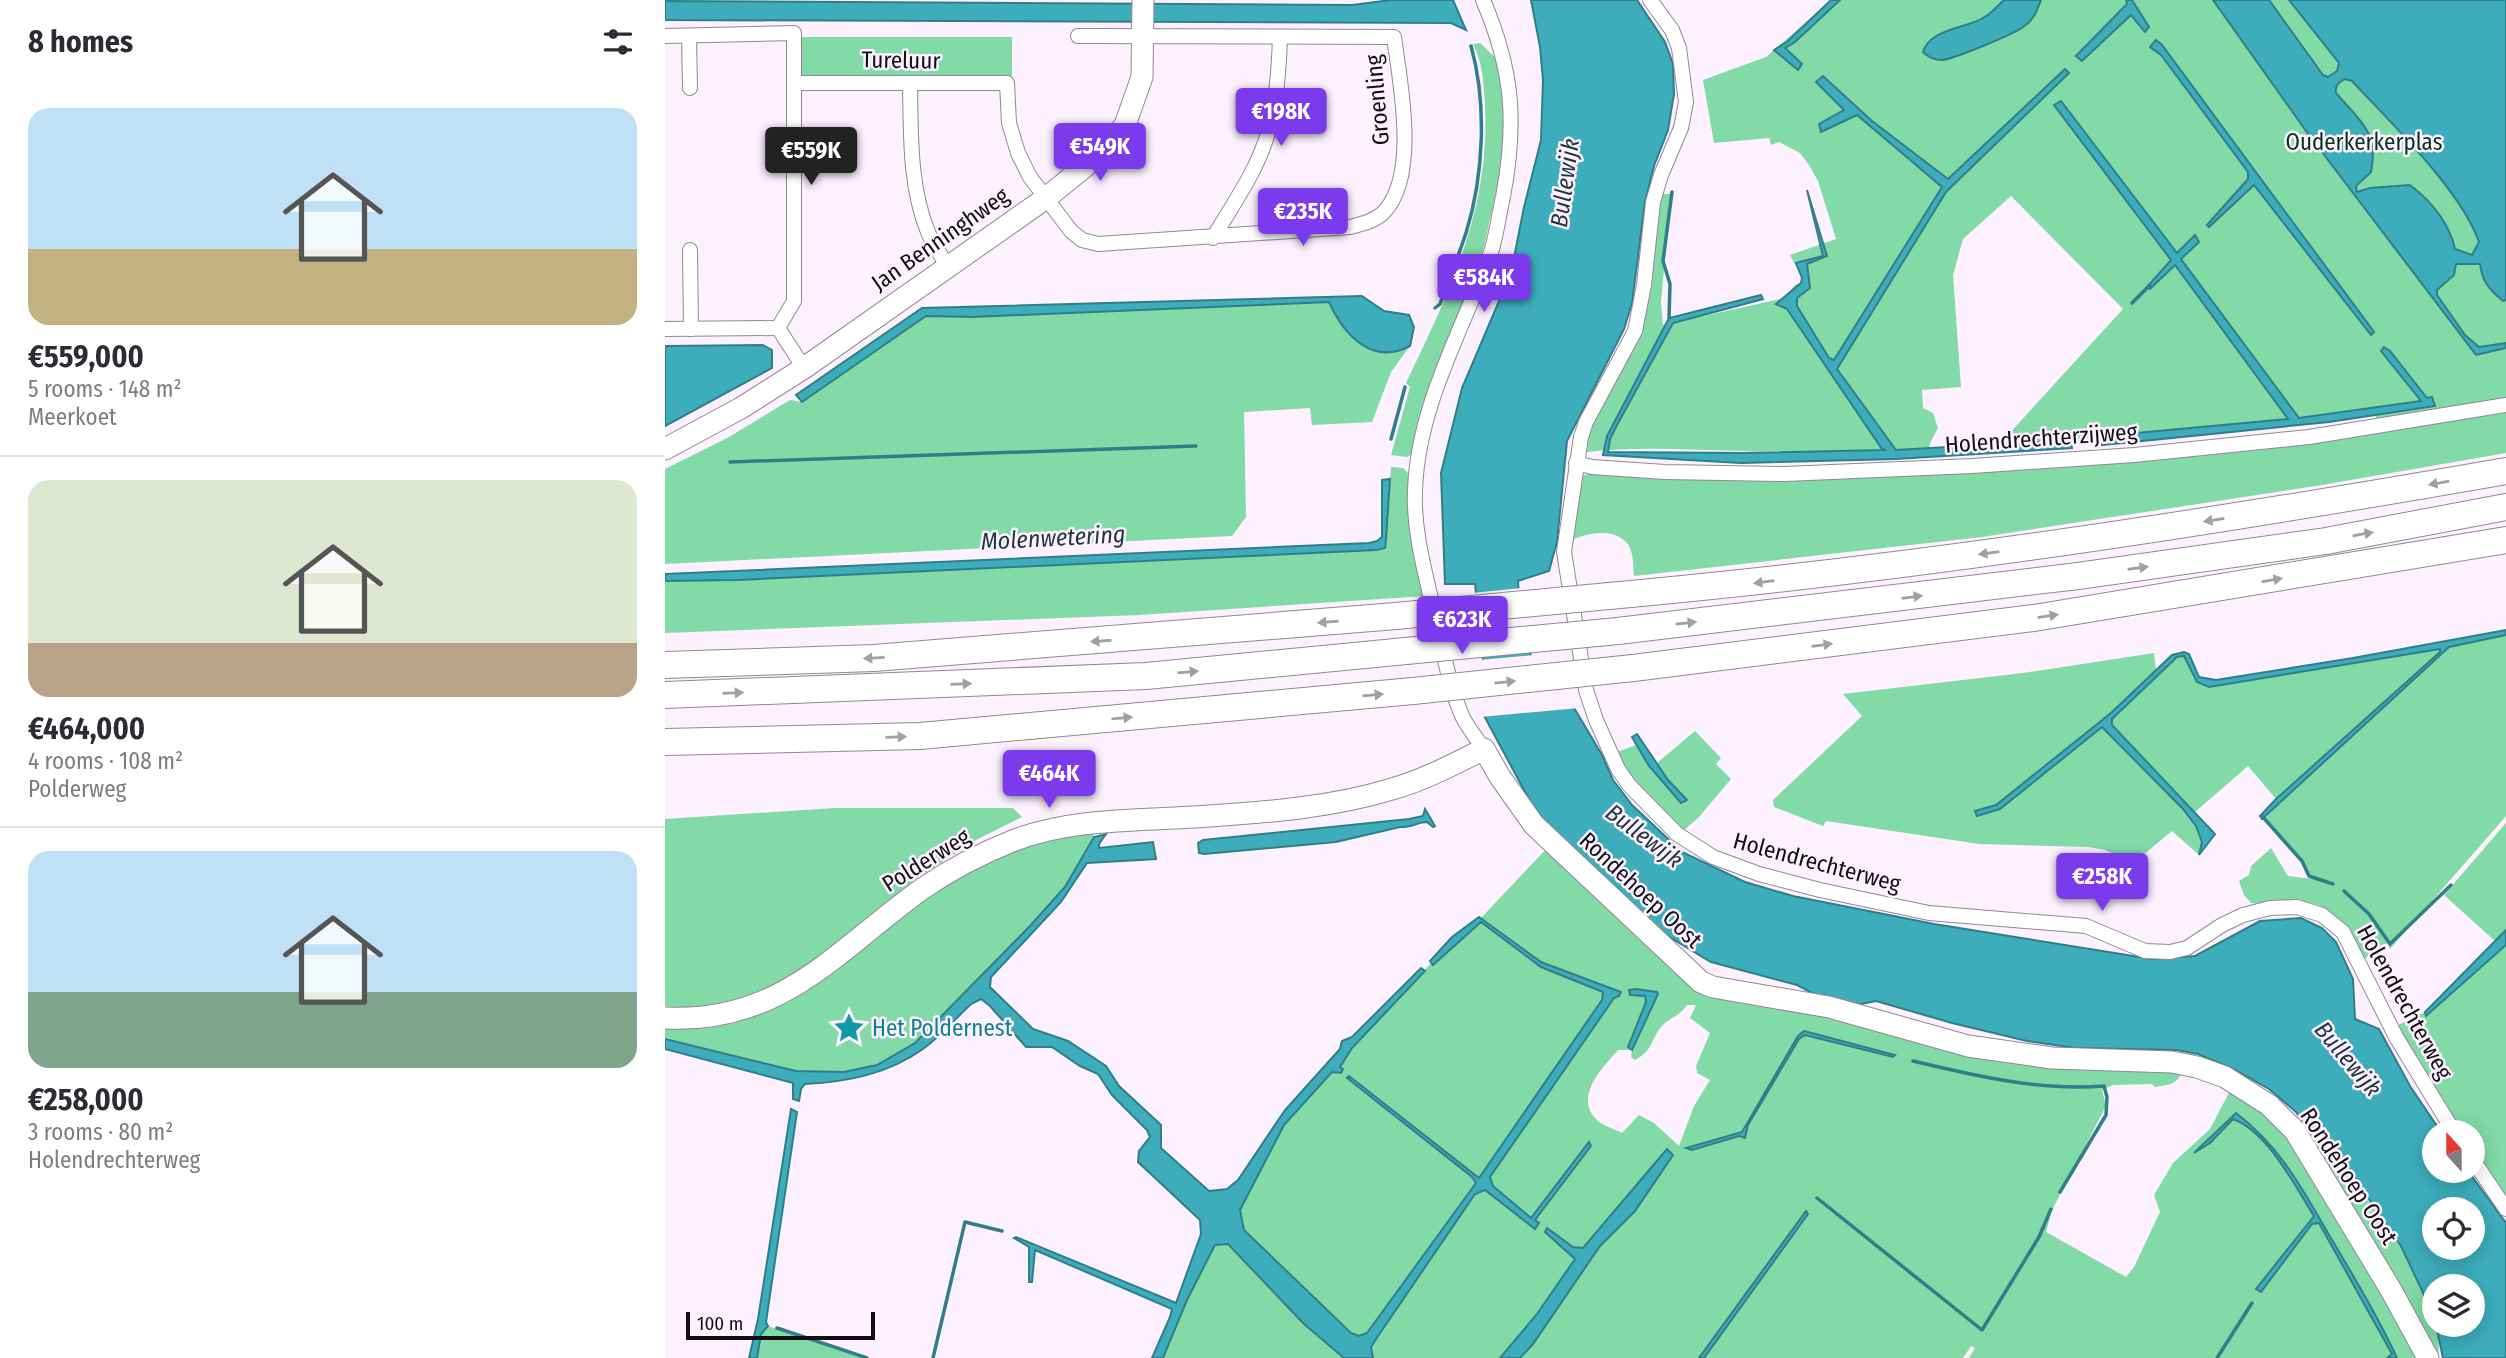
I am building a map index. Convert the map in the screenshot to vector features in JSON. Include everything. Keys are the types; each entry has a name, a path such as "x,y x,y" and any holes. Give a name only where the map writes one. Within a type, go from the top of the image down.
{"highway":[{"path":"665,665 874,658 1396,616 1756,583 2203,522 2506,471"},
{"path":"665,695 1146,676 1618,631 2078,576 2326,541 2506,507"},
{"path":"665,742 920,736 1633,668 2034,618 2506,540"}],"street":[{"name":"Jan Benninghweg","path":"665,449 741,408 804,368 1046,198 1104,151 1125,125 1142,77 1143,0"},
{"name":"Rondehoep Oost","path":"1483,0 1495,27 1512,103 1508,170 1492,247 1433,395 1421,444 1415,491 1419,540 1447,669 1464,720 1500,777 1534,825 1695,976 1713,987 1829,1007 1968,1045 2052,1058 2172,1062 2225,1077 2249,1091 2269,1105 2295,1131 2391,1290 2428,1358"},
{"name":"Holendrechterweg","path":"1650,0 1672,30 1679,48 1686,102 1681,128 1653,202 1644,285 1635,331 1586,422 1576,463 1564,552 1586,690 1596,720 1629,785 1677,834 1713,857 1759,874 1820,890 1929,913 2086,926 2145,951 2171,952 2187,948 2243,915 2270,908 2297,906 2322,915 2343,932 2396,1037 2447,1120"},
{"path":"665,36 794,33 794,301 779,328"},
{"name":"Groenling","path":"1007,83 1009,123 1017,153 1030,177 1071,232 1083,240 1098,244 1350,227 1371,221 1385,211 1397,190 1404,157 1405,134 1394,37 1143,34 1078,36"},
{"path":"689,37 691,88"},
{"path":"1213,238 1249,178 1268,133 1278,71 1280,37"},
{"name":"Tureluur","path":"794,83 1007,83"},
{"path":"910,84 916,191 928,232 947,266"},
{"path":"690,250 691,329"},
{"path":"665,329 779,328"},
{"path":"779,328 804,368"},
{"name":"Holendrechterzijweg","path":"1576,463 1592,467 1665,472 1785,474 1972,466 2134,455 2309,437 2506,405"},
{"name":"Polderweg","path":"665,1018 695,1020 728,1015 771,999 817,971 923,889 973,858 1019,839 1078,825 1210,816 1336,803 1425,778 1483,749"},
{"path":"2485,1178 2506,1209"}],"green space":[{"path":"1831,0 2506,0 2506,453 2322,485 1982,537 1634,576 1630,549 1620,537 1599,533 1571,540 1578,477 1592,473 1828,477 2383,427 2370,408 2183,431 1996,448 2123,309 2011,196 1963,239 1953,275 1961,387 1922,390 1923,408 1933,413 1938,428 1930,443 1929,452 1647,449 1587,452 1589,431 1633,344 1658,194 1671,194 1661,302 1663,325 1784,298 1795,285 1801,283 1802,278 1790,255 1836,239 1818,181 1800,153 1779,142 1771,145 1769,138 1714,143 1703,80 1766,57"},
{"path":"799,37 1012,37 1012,76 797,75"},
{"path":"1480,43 1499,61 1506,129 1501,168 1485,243 1472,282 1431,381 1414,453 1407,457 1391,455 1410,387 1406,383 1451,283 1474,216 1485,145 1483,83 1473,44"},
{"path":"1329,302 1353,334 1371,349 1383,352 1410,346 1391,372 1372,422 1312,425 1310,408 1244,412 1246,517 1232,536 665,564 665,469 729,437 790,400 802,402 926,316 972,317"},
{"path":"1391,467 1403,468 1409,474 1411,541 1426,596 1139,615 665,633 665,581 738,580 1376,550 1386,540"},
{"path":"2506,635 2506,816 2390,949 2387,943 2364,959 2339,921 2323,907 2313,903 2251,903 2244,895 2239,881 2249,875 2251,866 2271,848 2288,876 2312,879 2299,855 2265,815 2449,647"},
{"path":"2440,649 2440,652 2276,799 2248,766 2195,812 2112,725 2112,719 2177,657 2184,656 2191,672 2209,687"},
{"path":"2154,653 2156,670 2111,713 1996,805 1975,812 2000,809 2102,727 2183,809 2196,826 2202,843 2199,855 2172,831 2137,860 2136,864 2105,850 2088,847 1979,844 1826,821 1823,826 1774,807 1773,800 1862,716 1843,694 2023,673"},
{"path":"1695,731 1721,758 1716,764 1731,779 1699,817 1682,832 1640,794 1617,752 1636,745 1649,766 1682,803 1656,764"},
{"path":"835,808 1013,808 1022,817 978,839 916,879 798,973 734,1000 700,1007 665,1006 665,819"},
{"path":"2506,823 2506,930 2495,941 2444,895"},
{"path":"1092,829 1094,837 1065,887 1030,926 915,1043 877,1065 844,1072 795,1071 665,1039 665,1024 744,1016 906,908 1004,851"},
{"path":"1549,846 1689,979 2105,1065 2181,1074 2173,1082 2163,1086 2113,1085 2102,1090 2106,1106 2052,1210 2046,1232 2126,1277 2134,1267 2160,1212 2154,1195 2173,1163 2210,1129 2232,1087 2285,1129 2420,1358 2397,1358 2368,1301 2292,1174 2268,1142 2236,1113 2196,1151 2210,1143 2233,1119 2246,1126 2280,1161 2315,1216 2257,1289 2261,1291 2312,1224 2319,1223 2392,1354 2387,1358 1969,1358 1975,1348 1971,1346 1963,1358 1704,1358 1808,1214 1806,1211 1699,1358 1520,1358 1533,1344 1600,1246 1635,1211 1673,1156 1667,1150 1583,1248 1573,1247 1548,1229 1545,1232 1576,1259 1537,1314 1500,1358 1373,1358 1371,1347 1475,1194 1485,1190 1535,1228 1535,1220 1589,1142 1531,1218 1493,1186 1489,1177 1620,992 1541,962 1481,918","holes":["1687,1005 1696,1005 1690,1018 1710,1033 1696,1066 1697,1073 1710,1080 1694,1106 1679,1146 1654,1123 1639,1115 1622,1133 1598,1121 1588,1103 1589,1093 1598,1074 1618,1050 1632,1050 1631,1057 1635,1060 1641,1056 1649,1049 1662,1026","1804,1031 1892,1057 1805,1034 1799,1039 1748,1125 1745,1138 1739,1136 1688,1148 1741,1132 1798,1036"]},
{"path":"1481,922 1541,967 1603,992 1602,1000 1479,1178 1347,1078 1472,1177 1476,1183 1367,1333 1359,1336 1352,1333 1244,1230 1240,1210 1284,1125 1315,1089 1340,1068 1352,1048 1431,963 1433,965"},
{"path":"2506,945 2504,1199 2485,1170 2485,1120 2453,1120 2396,1026 2425,1012 2426,1015"},
{"path":"2316,1141 2336,1154 2349,1168 2409,1261 2422,1284 2422,1331 2318,1154"},
{"path":"1229,1244 1304,1324 1344,1358 1163,1358 1187,1300 1215,1245"},
{"path":"768,1326 861,1358 757,1358 761,1334"},
{"path":"2426,1337 2438,1337 2438,1358"}],"water":[{"path":"1391,0 1453,0 1466,30 1451,23 665,20 665,1 1352,5"},
{"name":"Bullewijk","path":"1531,0 1637,0 1665,42 1673,64 1674,94 1668,130 1654,166 1645,202 1632,303 1624,329 1567,441 1557,542 1549,571 1518,581 1520,610 1528,612 1533,693 1564,691 1602,755 1613,780 1632,805 1682,852 1745,882 1793,896 1934,924 2152,959 2195,956 2260,921 2301,918 2322,928 2336,942 2353,979 2355,1019 2379,1029 2410,1086 2433,1120 2422,1120 2422,1183 2477,1183 2506,1223 2506,1358 2443,1358 2439,1337 2485,1337 2485,1274 2422,1274 2422,1291 2401,1246 2349,1169 2335,1153 2316,1141 2296,1112 2269,1089 2235,1070 2198,1054 2177,1050 2075,1048 2027,1041 1876,1001 1856,1005 1816,995 1797,985 1711,962 1666,935 1548,826 1531,803 1476,701 1487,698 1475,584 1445,584 1441,473 1462,388 1511,273 1541,140 1543,80"},
{"path":"1831,0 1840,0 1785,48 1802,64 1798,70 1774,50 1788,41"},
{"path":"2004,0 2041,0 2026,25 1997,40 1942,60 1923,52 1927,44 1940,34 1983,18"},
{"path":"2126,0 2132,0 2149,27 2145,32 2131,15 2082,61 2076,56 2127,4"},
{"name":"Ouderkerkerplas","path":"2213,0 2269,0 2323,75 2328,77 2337,71 2339,63 2289,0 2506,0 2506,300 2503,301 2487,285 2480,264 2456,264 2454,275 2437,290 2437,295 2465,335 2479,347 2506,343 2506,348 2476,355 2306,131","holes":["2345,79 2352,81 2423,157 2457,201 2479,242 2472,255 2455,249 2449,230 2438,213 2410,185 2370,188 2357,192 2356,186 2371,172 2373,158 2370,137 2365,128 2336,93 2341,82"]},
{"path":"2156,40 2374,332 2371,335 2254,185 2209,227 2207,225 2248,179 2248,172 2161,55 2150,47"},
{"path":"2065,69 2069,73 1946,192 1837,369 1896,450 2071,440 2072,448 1896,459 1741,463 1603,455 1607,436 1669,318 1761,295 1763,299 1673,323 1617,425 1610,439 1608,452 1886,450 1882,449 1787,309 1776,304 1801,283 1802,278 1796,263 1823,256 1807,190 1827,256 1807,264 1810,288 1797,298 1797,306 1829,358 1834,360 1942,187 1857,115 1821,132 1819,124 1844,110 1816,82 1823,76 1872,121 1948,179"},
{"path":"2061,101 2177,253 2195,235 2199,242 2181,259 2299,418 2421,401 2381,351 2384,347 2427,398 2432,397 2435,406 2329,422 2102,445 2104,436 2288,419 2175,265 2150,289 2147,287 2171,260 2054,105"},
{"path":"1362,296 1384,311 1409,315 1414,327 1410,346 1396,351 1372,350 1351,336 1329,302 972,317 926,316 802,402 796,395 922,308"},
{"path":"763,345 772,350 772,368 665,426 665,346"},
{"path":"1390,479 1385,548 1376,550 738,580 665,581 665,574 1369,543 1382,537 1382,480"},
{"path":"2506,630 2506,635 2449,647 2262,819 2260,816 2276,799 2440,652 2440,649 2209,687 2197,682 2184,656 2177,657 2112,719 2112,725 2215,834 2199,855 2202,842 2196,826 2183,809 2102,727 2000,809 1977,816 1975,811 1996,805 2111,713 2172,655 2184,652 2189,654 2199,677 2216,680"},
{"path":"1637,734 1668,780 1687,800 1681,803 1649,766 1632,737"},
{"path":"1425,809 1435,826 1424,822 1336,842 1199,853 1198,843 1203,840 1409,819 1423,816"},
{"path":"1106,834 1099,848 1153,842 1156,859 1087,863 1061,902 991,977 990,987 1033,1029 1068,1041 1106,1066 1119,1086 1161,1125 1161,1148 1209,1191 1227,1189 1238,1180 1285,1110 1340,1049 1342,1041 1352,1037 1421,968 1425,971 1352,1048 1340,1067 1343,1069 1341,1073 1332,1072 1284,1125 1240,1210 1244,1230 1351,1333 1359,1336 1367,1333 1476,1183 1472,1177 1347,1078 1349,1076 1479,1178 1602,1000 1603,992 1541,967 1481,922 1433,965 1430,961 1452,937 1479,917 1541,962 1621,992 1614,998 1490,1177 1493,1186 1531,1218 1589,1142 1591,1146 1535,1220 1539,1223 1535,1229 1485,1190 1475,1194 1371,1347 1373,1358 1344,1358 1304,1324 1228,1244 1215,1245 1187,1300 1163,1358 1152,1358 1172,1309 1035,1250 1032,1282 1029,1282 1029,1247 1014,1238 1016,1237 1176,1303 1201,1234 1200,1220 1138,1162 1139,1151 1150,1137 1147,1130 1112,1095 1098,1074 1080,1066 1052,1047 1026,1047 981,999 971,1004 936,1038 910,1058 867,1075 805,1084 801,1089 799,1101 793,1099 793,1083 665,1049 665,1039 796,1071 844,1072 877,1065 915,1043 1065,887 1094,837"},
{"path":"2506,930 2506,945 2426,1016 2425,1012"},
{"path":"1629,990 1658,994 1632,1050 1628,1047 1646,1002 1645,996 1630,995"},
{"path":"1804,1031 1895,1055 1893,1057 1805,1035 1799,1039 1748,1125 1745,1138 1739,1136 1692,1150 1686,1148 1742,1132 1798,1036"},
{"path":"791,1109 797,1112 766,1322 768,1326 761,1334 757,1358 749,1358 758,1319"},
{"path":"2236,1113 2268,1142 2292,1174 2360,1287 2397,1358 2387,1358 2392,1354 2319,1223 2312,1224 2261,1292 2256,1289 2314,1216 2269,1147 2258,1135 2233,1119 2210,1143 2194,1153"},
{"path":"1667,1149 1673,1155 1635,1211 1600,1246 1533,1344 1520,1358 1500,1358 1537,1314 1575,1259 1545,1232 1547,1228 1573,1247 1583,1248"},
{"path":"1806,1211 1808,1214 1704,1358 1699,1358"}],"pier":[{"path":"1522,588 1523,607 1531,611 1533,649 1479,654 1472,593"},
{"path":"1534,655 1536,689 1566,688 1579,708 1480,717 1473,701 1483,696 1479,660"}],"waterway":[{"path":"1435,308 1440,304 1463,242 1477,187 1481,115 1471,46"},
{"path":"1669,318 1670,284 1663,261 1672,192"},
{"path":"2132,303 2150,285"},
{"path":"1391,439 1405,387"},
{"path":"730,462 1196,446"},
{"path":"2262,816 2302,861 2309,876 2333,884"},
{"path":"2344,891 2369,914 2390,944 2451,885"},
{"path":"1913,1061 1984,1077 2032,1084 2104,1086 2107,1097 2106,1115 2060,1192"},
{"path":"1817,1198 1982,1330 2039,1237 2051,1209"},
{"path":"933,1358 965,1222 1002,1231"},
{"path":"2217,1358 2252,1303"},
{"path":"777,1328 867,1358"}],"place":[{"name":"Het Poldernest","path":"849,1028"}],"water label":[{"name":"Molenwetering","path":"1053,538"}]}
